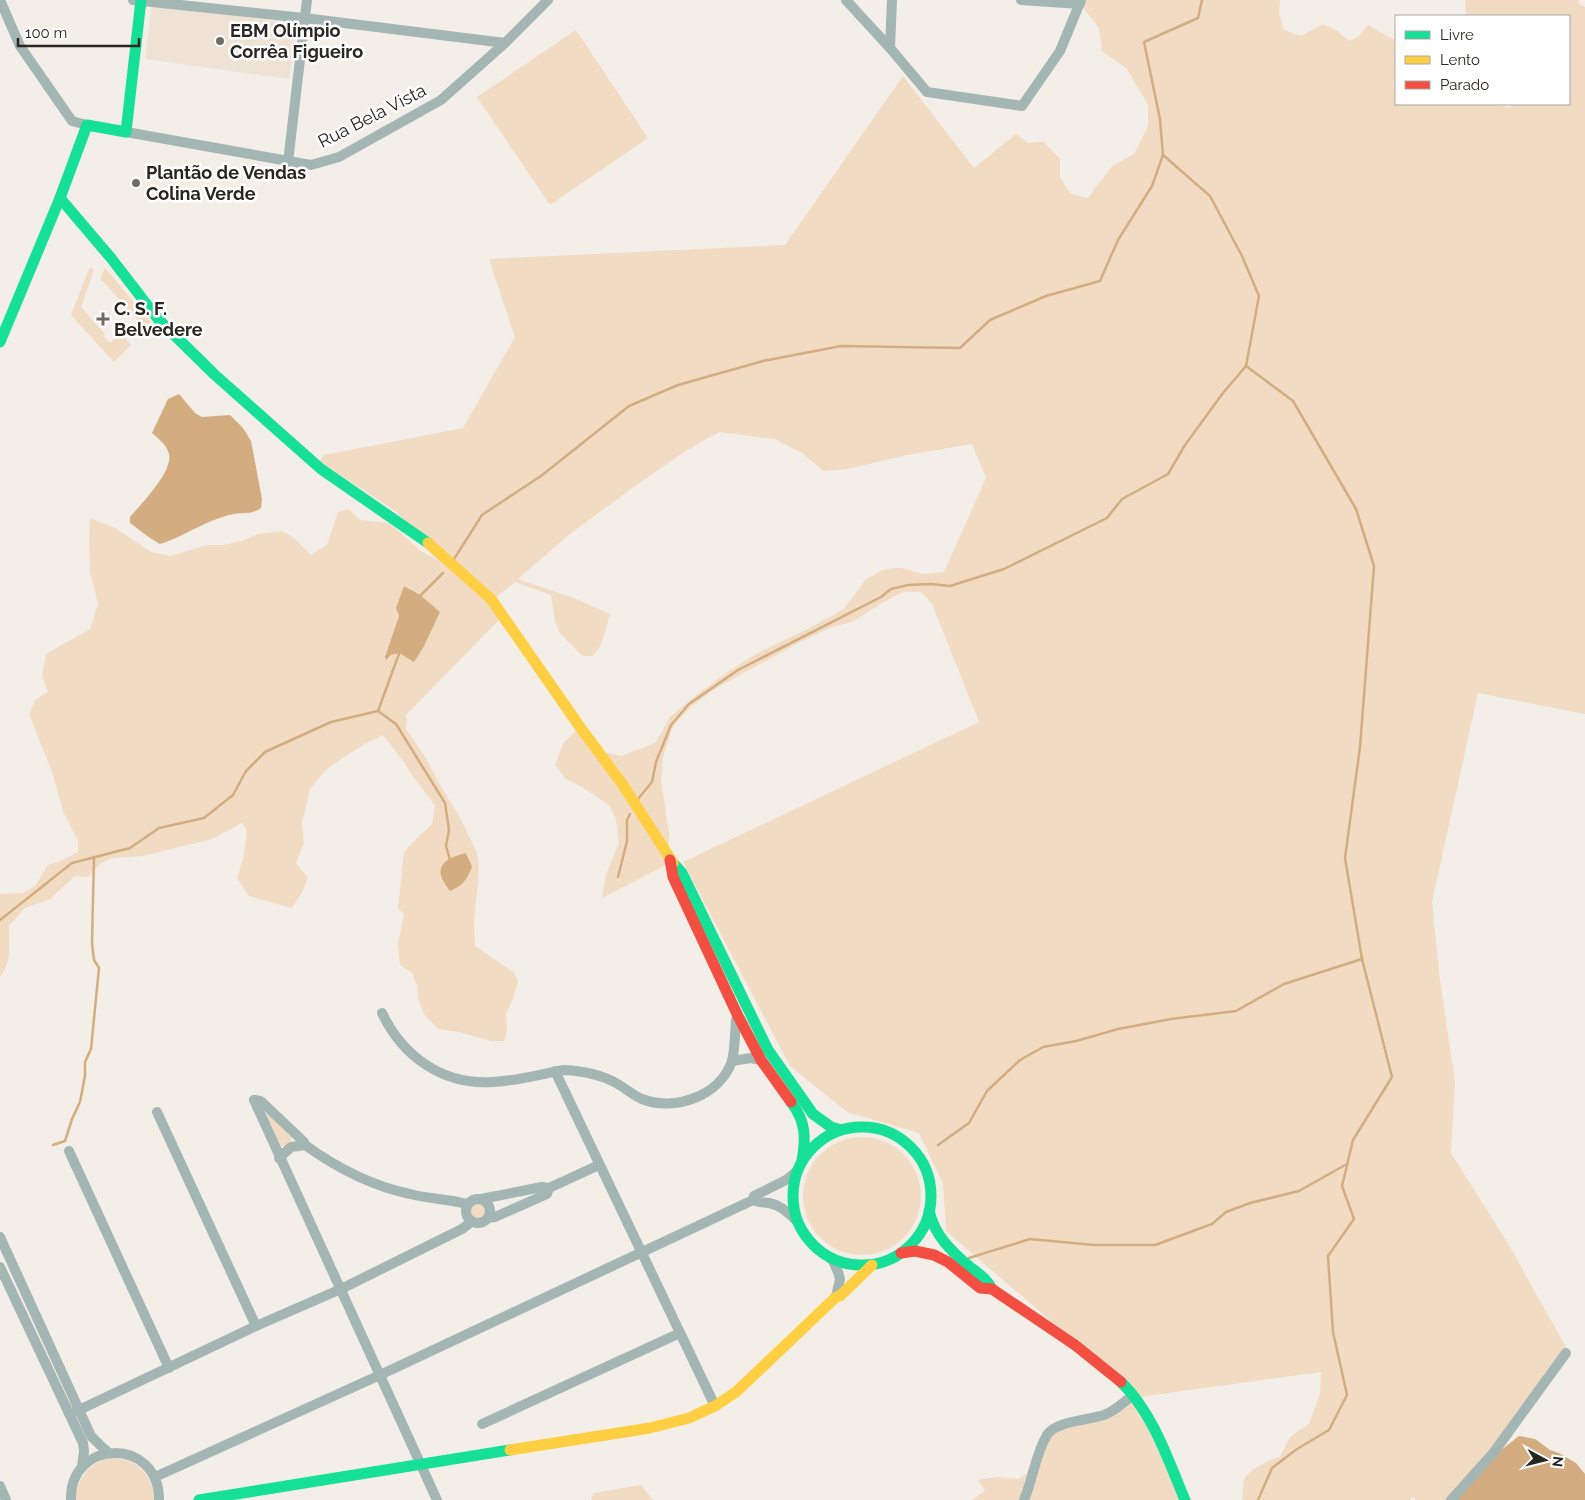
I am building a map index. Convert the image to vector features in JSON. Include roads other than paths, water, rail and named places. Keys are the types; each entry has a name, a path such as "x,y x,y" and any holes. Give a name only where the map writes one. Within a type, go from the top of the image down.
{"street":[{"path":"0,0 20,46 72,122 87,125 60,198 0,342"},
{"path":"126,132 140,22 138,0 304,18 505,44"},
{"path":"288,162 307,0"},
{"name":"Rua Bela Vista","path":"87,125 311,165 339,157 441,100 505,44 548,0"},
{"path":"846,0 927,92 1022,106 1060,52 1080,2 1021,0"},
{"path":"890,48 892,0"},
{"path":"60,198 111,258 158,319 215,375 321,469 430,544 491,599 623,785 670,860 682,873 768,1050 813,1114 831,1127 841,1130"},
{"path":"154,1477 380,1375 753,1200 754,1196 786,1180 800,1166 811,1149 823,1139 841,1130 862,1127 882,1130 901,1138 922,1161 931,1191 926,1221 916,1239 901,1253 887,1261 872,1265 852,1265 823,1254 811,1244 802,1231 793,1202 794,1181 800,1166 805,1141 801,1118 794,1104 761,1060 738,1016 673,877 670,860"},
{"path":"382,1013 394,1034 409,1052 428,1066 449,1076 471,1082 494,1082 555,1071 575,1070 595,1074 616,1083 644,1099 669,1104 694,1098 710,1089 723,1076 732,1061 738,1016"},
{"path":"732,1061 751,1058 761,1060"},
{"path":"555,1071 715,1406"},
{"path":"438,1500 279,1158 254,1100 260,1100 305,1145 339,1167 376,1184 408,1194 467,1204 474,1200 542,1187 549,1188 599,1165"},
{"path":"157,1112 256,1326"},
{"path":"279,1158 291,1148 305,1145"},
{"path":"69,1151 169,1368"},
{"path":"488,1218 496,1218 546,1194 549,1188"},
{"path":"470,1222 482,1223 490,1215 488,1204 481,1199"},
{"path":"753,1200 758,1203 769,1203 779,1206 798,1222"},
{"path":"467,1204 465,1212 470,1222"},
{"path":"929,1211 931,1222 945,1244 961,1260 990,1282 992,1289"},
{"path":"74,1412 256,1326 341,1289 462,1229 470,1222"},
{"path":"0,1237 16,1270 74,1412 83,1443 82,1467"},
{"path":"901,1253 914,1251 934,1254 948,1262 980,1288 992,1289 1075,1345 1122,1383 1133,1395 1156,1433 1185,1500"},
{"path":"832,1259 840,1279 836,1297"},
{"path":"199,1500 650,1428 690,1418 715,1406 736,1392 872,1265"},
{"path":"16,1270 1,1271 74,1412 91,1436 109,1453"},
{"path":"482,1424 680,1333"},
{"path":"1451,1500 1494,1452 1566,1353"},
{"path":"1024,1500 1041,1446 1049,1432 1074,1421 1105,1414 1133,1395"},
{"path":"71,1500 74,1480 82,1467 95,1458 109,1453 125,1454 139,1460 150,1470 159,1491 159,1500"},
{"path":"0,1486 6,1500"}],"waterway":[{"path":"1202,0 1198,18 1144,42 1160,119 1163,155 1210,196 1242,256 1259,296 1246,366 1293,401 1356,509 1374,566 1360,747 1345,858 1362,959 1392,1077 1353,1140 1342,1186 1354,1219 1328,1256 1333,1332 1347,1395 1329,1430 1297,1449 1272,1468 1258,1500"},
{"path":"454,559 482,515 541,476 629,406 678,385 763,361 841,346 960,348 990,320 1046,296 1100,281 1118,240 1152,186 1163,155"},
{"path":"638,799 652,782 656,762 671,725 689,704 738,670 881,597 891,589 908,585 931,584 950,586 1004,569 1107,518 1122,499 1168,474 1185,445 1223,393 1246,366"},
{"path":"419,597 443,573"},
{"path":"0,920 72,863 130,848 159,828 204,818 233,795 246,771 265,752 331,722 378,711 400,651"},
{"path":"378,711 396,724 445,803 449,830 446,846 450,860"},
{"path":"618,877 627,841 627,820 630,814"},
{"path":"53,1145 65,1141 80,1102 85,1076 85,1062 91,1049 99,968 94,960 92,943 94,857"},
{"path":"938,1145 969,1123 987,1091 1020,1060 1043,1047 1076,1041 1118,1029 1171,1019 1236,1011 1284,984 1362,959"},
{"path":"969,1258 1030,1239 1094,1245 1155,1245 1212,1224 1226,1212 1250,1203 1299,1191 1347,1164"}],"place":[{"name":"EBM Olímpio Corrêa Figueiro","path":"220,41"},
{"name":"Plantão de Vendas Colina Verde","path":"136,183"},
{"name":"C. S. F. Belvedere","path":"103,319"}]}
